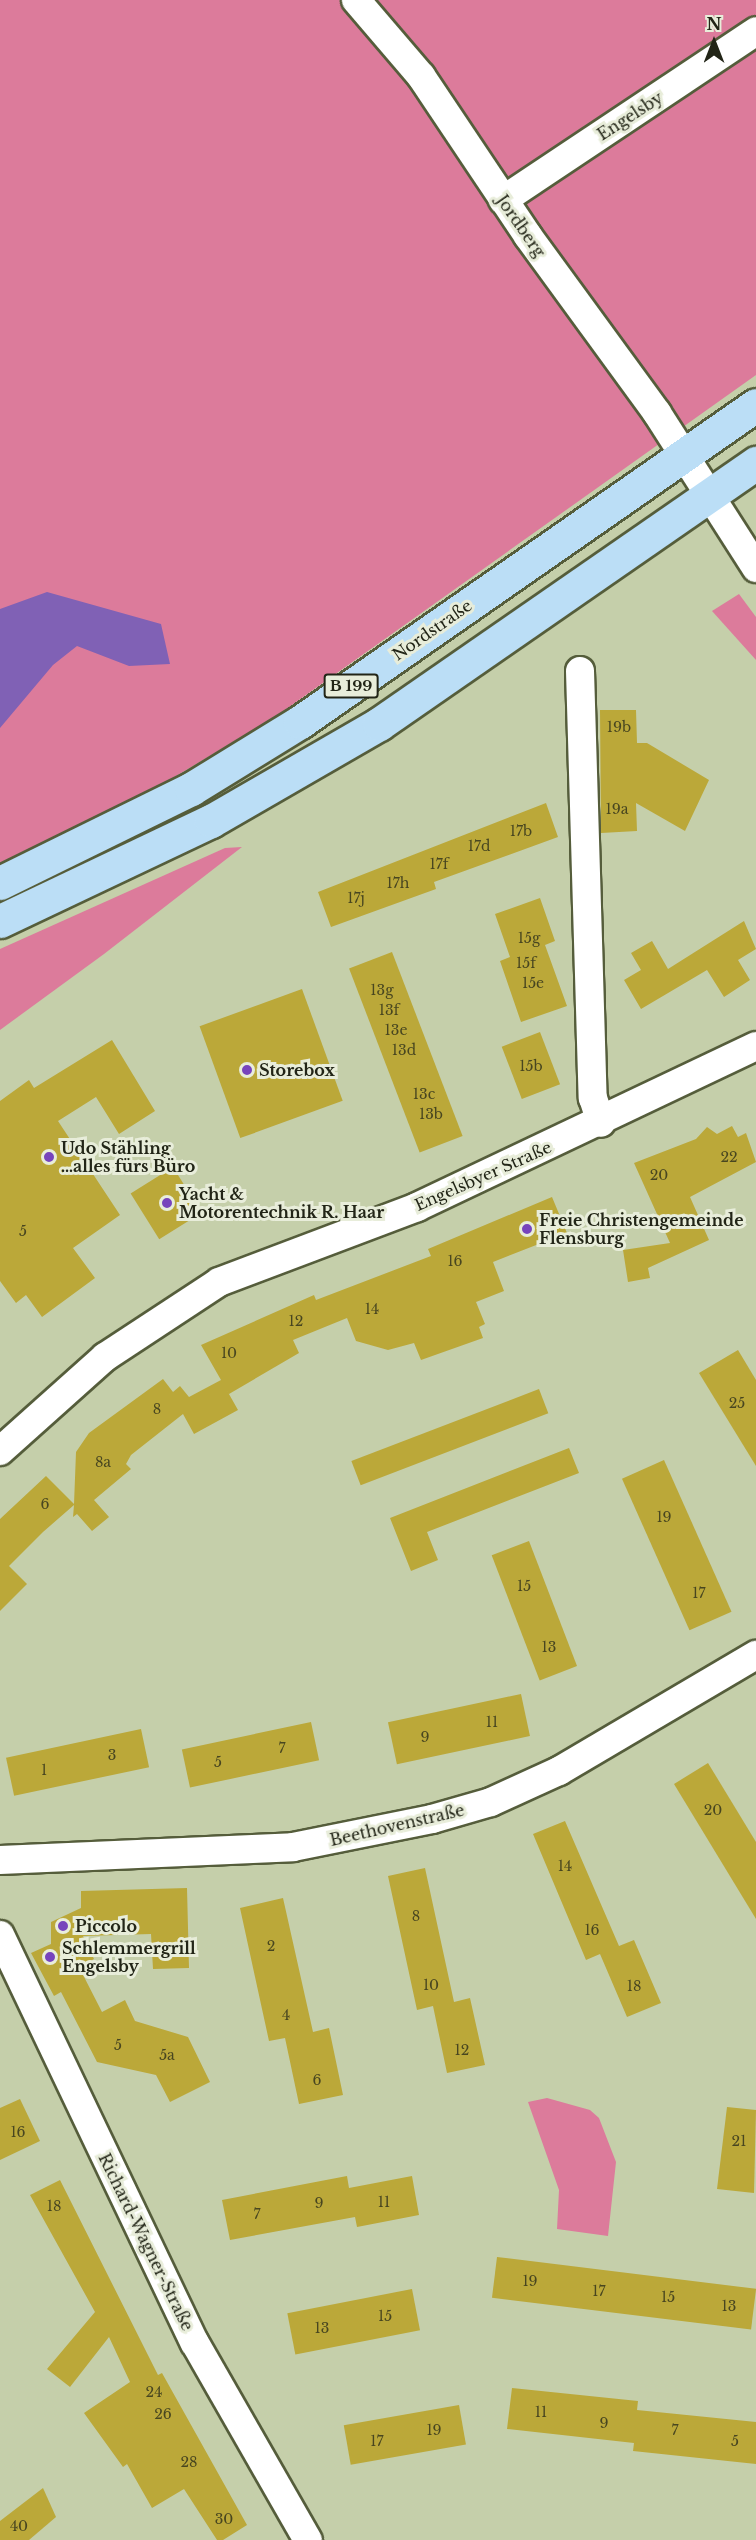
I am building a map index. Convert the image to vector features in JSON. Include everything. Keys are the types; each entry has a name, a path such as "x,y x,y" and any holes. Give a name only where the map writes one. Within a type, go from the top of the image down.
{"main road":[{"name":"Nordstraße","path":"0,883 191,789 300,722 756,405"},
{"name":"B 199","path":"0,921 211,821 379,724 756,463"}],"street":[{"name":"Jordberg","path":"356,0 422,76 503,200 682,456 756,568"},
{"name":"Engelsby","path":"503,200 756,31"},
{"path":"580,671 593,1098 601,1123"},
{"name":"Engelsbyer Straße","path":"0,1451 105,1357 219,1282 417,1207 601,1123 756,1046"},
{"name":"Beethovenstraße","path":"0,1860 293,1847 432,1820 491,1802 559,1771 756,1655"},
{"name":"Richard-Wagner-Straße","path":"0,1935 195,2343 308,2540"}],"shaded area":[{"path":"0,0 756,0 756,375 275,717 104,819 0,864"},
{"path":"47,592 161,624 170,664 129,666 77,646 53,665 0,728 0,609"},
{"path":"739,594 756,617 756,660 712,611"},
{"path":"242,847 104,954 0,1030 0,949 225,848"},
{"path":"547,2098 590,2110 599,2118 616,2162 608,2236 557,2229 559,2190 528,2102"}],"building":[{"path":"600,710 636,710 637,743 647,743 709,780 685,831 636,803 637,831 601,833"},
{"path":"546,803 558,837 434,882 436,889 331,927 318,892"},
{"path":"540,898 555,941 545,945 567,1006 521,1022 500,961 510,957 495,914"},
{"path":"744,921 756,949 738,960 750,980 724,997 707,970 641,1009 624,980 641,970 631,953 652,941 668,969"},
{"path":"392,952 463,1136 420,1152 349,968"},
{"path":"302,989 343,1101 240,1138 200,1026"},
{"path":"540,1032 560,1084 522,1099 502,1047"},
{"path":"112,1040 155,1111 119,1134 96,1097 58,1121 120,1215 73,1248 95,1278 42,1317 26,1295 16,1303 0,1281 0,1101 29,1080 34,1088"},
{"path":"732,1126 738,1137 746,1133 756,1162 690,1197 709,1240 648,1268 650,1278 628,1282 623,1250 670,1243 634,1163 696,1139 707,1127 717,1134"},
{"name":"Yacht & Motorentechnik R. Haar","path":"173,1167 202,1213 159,1239 131,1193"},
{"path":"552,1197 567,1233 493,1262 504,1291 476,1302 485,1324 479,1327 483,1338 421,1360 414,1343 388,1350 356,1341 347,1318 293,1340 299,1353 229,1394 225,1387 238,1410 194,1434 183,1414 131,1455 126,1464 131,1469 94,1500 109,1517 92,1531 77,1514 73,1517 74,1505 43,1532 9,1566 27,1584 0,1611 0,1519 46,1476 74,1504 76,1452 89,1433 163,1379 173,1392 180,1386 189,1397 221,1380 201,1345 314,1295 316,1300 431,1256 428,1249"},
{"path":"738,1350 756,1380 756,1466 699,1373"},
{"path":"539,1389 548,1413 361,1485 351,1461"},
{"path":"569,1448 579,1473 427,1532 438,1560 411,1571 390,1518"},
{"path":"664,1460 732,1612 689,1630 622,1479"},
{"path":"529,1541 577,1666 540,1680 492,1555"},
{"path":"521,1694 530,1736 397,1764 388,1722"},
{"path":"311,1722 319,1760 190,1788 182,1749"},
{"path":"141,1729 149,1767 14,1796 6,1758"},
{"path":"708,1763 756,1842 756,1919 674,1784"},
{"path":"565,1821 619,1946 634,1940 661,2003 627,2017 600,1954 586,1960 533,1834"},
{"path":"425,1868 454,2002 470,1998 485,2065 447,2073 433,2006 417,2010 388,1876"},
{"path":"187,1888 189,1968 153,1969 151,1934 83,1936 94,1959 79,1967 102,2012 125,2000 135,2021 188,2037 210,2082 170,2102 156,2075 97,2062 61,1992 54,1996 31,1953 51,1944 51,1922 81,1908 81,1891"},
{"path":"283,1898 313,2032 329,2028 343,2095 299,2104 285,2038 269,2041 240,1908"},
{"path":"20,2099 40,2141 0,2160 0,2108"},
{"path":"727,2107 756,2110 754,2193 717,2189"},
{"path":"347,2176 349,2188 412,2176 419,2215 357,2227 355,2217 230,2240 222,2200"},
{"path":"60,2180 158,2375 162,2373 247,2525 223,2540 217,2540 184,2489 152,2508 127,2464 123,2467 84,2413 130,2382 109,2337 70,2387 47,2369 95,2312 30,2195"},
{"path":"497,2257 756,2289 751,2330 492,2298"},
{"path":"412,2289 420,2330 295,2354 287,2313"},
{"path":"512,2388 638,2401 637,2410 756,2422 756,2464 633,2451 634,2443 507,2429"},
{"path":"459,2405 466,2444 351,2465 344,2425"},
{"path":"43,2488 56,2517 29,2540 0,2540 0,2521"}],"place":[{"name":"Storebox","path":"247,1070"},
{"name":"Udo Stähling …alles fürs Büro","path":"49,1157"},
{"name":"Yacht & Motorentechnik R. Haar","path":"167,1203"},
{"name":"Freie Christengemeinde Flensburg","path":"527,1229"},
{"name":"Piccolo","path":"63,1926"},
{"name":"Schlemmergrill Engelsby","path":"50,1957"}]}
